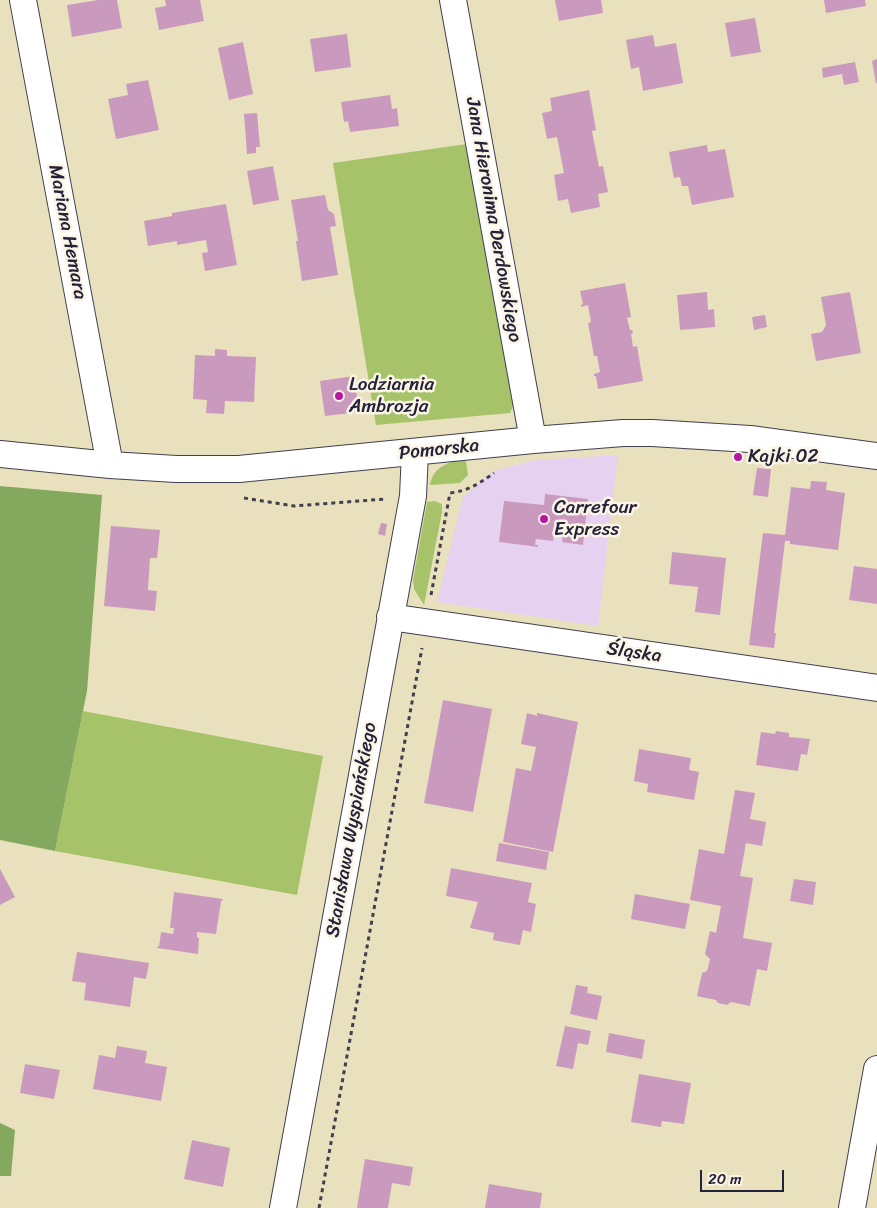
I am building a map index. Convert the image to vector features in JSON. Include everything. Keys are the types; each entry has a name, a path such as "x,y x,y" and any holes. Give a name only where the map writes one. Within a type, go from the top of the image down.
{"street":[{"name":"Mariana Hemara","path":"23,0 110,465"},
{"name":"Jana Hieronima Derdowskiego","path":"453,0 534,440"},
{"name":"Pomorska","path":"0,454 110,465 176,469 238,469 622,433 686,434 750,439 877,456"},
{"name":"Stanisława Wyspiańskiego","path":"283,1208 390,617 414,496 415,452"},
{"name":"Śląska","path":"390,617 877,688"},
{"path":"852,1208 877,1069"}],"path":[{"path":"431,599 450,493 464,491 475,486 495,472"},
{"path":"238,497 294,506 394,498"},
{"path":"319,1208 422,647"}],"shaded area":[{"path":"618,455 598,626 437,602 463,497 493,471 535,460"}],"green space":[{"path":"467,144 517,397 510,413 376,425 333,163"},
{"path":"454,461 466,461 468,475 460,483 430,485 438,469"},
{"path":"0,486 102,495 87,691 55,851 0,840"},
{"path":"435,501 442,504 442,512 424,605 414,589 413,580 427,502"},
{"path":"83,711 323,756 297,895 55,851"},
{"path":"0,1123 15,1130 11,1176 0,1176"}],"building":[{"path":"98,0 117,0 122,28 72,37 67,5"},
{"path":"165,0 200,0 204,21 159,30 155,8 166,6"},
{"path":"555,0 601,0 603,13 559,21"},
{"path":"824,0 865,0 866,6 826,13"},
{"path":"755,18 761,52 731,57 725,23"},
{"path":"347,34 351,67 315,72 310,39"},
{"path":"653,35 655,47 676,43 683,83 643,91 639,67 631,69 626,40"},
{"path":"243,42 253,94 229,100 218,48"},
{"path":"877,59 877,83 876,83 872,61"},
{"path":"855,62 859,82 844,85 842,74 823,78 822,68"},
{"path":"148,80 159,130 116,139 108,99 128,95 126,84"},
{"path":"589,90 596,130 592,131 599,167 603,166 608,192 598,194 600,207 571,213 568,199 558,201 554,175 564,173 557,137 547,139 542,113 552,111 550,98"},
{"path":"390,95 392,109 397,108 399,126 350,132 348,121 344,122 341,102"},
{"path":"257,113 260,147 256,147 256,153 247,154 244,114"},
{"path":"707,145 708,152 725,149 734,197 692,205 688,186 682,186 680,177 674,178 669,152"},
{"path":"273,166 279,200 253,205 247,171"},
{"path":"325,195 328,210 334,214 336,226 330,227 338,275 302,281 291,200"},
{"path":"226,204 237,265 205,271 202,253 208,252 206,240 177,245 177,241 148,246 144,221 172,216 172,213"},
{"path":"625,283 631,317 627,318 630,330 633,333 631,334 633,347 637,346 643,381 598,389 594,374 600,372 597,356 594,356 588,323 591,322 588,305 581,307 583,304 580,291"},
{"path":"707,292 708,310 714,309 715,327 680,330 677,295"},
{"path":"850,292 861,353 816,361 811,334 822,332 826,325 821,297"},
{"path":"765,315 767,327 754,330 752,317"},
{"path":"215,349 227,350 227,356 256,357 254,402 225,401 224,414 206,413 207,400 193,399 195,355 215,356"},
{"name":"Lodziarnia Ambrozja","path":"354,376 359,412 325,416 320,381"},
{"path":"757,468 771,469 768,497 753,495"},
{"path":"811,481 827,482 826,490 845,493 838,550 790,544 790,541 785,541 774,633 776,633 774,648 749,645 763,533 785,535 791,487 810,489"},
{"name":"Carrefour Express","path":"545,494 588,499 583,545 562,542 563,535 554,534 553,541 536,539 535,545 538,545 538,547 499,542 504,501 544,505"},
{"path":"381,523 387,524 385,536 378,534"},
{"path":"111,526 160,530 157,558 150,558 148,590 157,591 155,611 104,606"},
{"path":"672,552 726,558 720,615 695,612 698,587 669,584"},
{"path":"854,566 877,569 877,604 849,600"},
{"path":"443,700 492,709 473,812 424,803"},
{"path":"527,713 537,716 537,713 578,722 553,852 503,842 516,768 531,771 536,747 521,744"},
{"path":"776,731 789,733 789,737 810,739 807,755 801,754 798,771 756,765 761,732 775,734"},
{"path":"639,749 691,758 689,770 699,772 694,800 647,792 648,784 634,781"},
{"path":"735,790 755,793 750,819 766,822 762,846 746,843 740,876 753,878 743,938 772,943 767,971 757,969 750,1006 731,1002 727,1005 718,1003 716,1000 697,996 702,973 707,971 710,959 705,954 710,931 716,933 721,906 690,900 699,849 724,854"},
{"path":"499,843 549,852 546,870 496,861"},
{"path":"451,868 532,883 528,902 536,904 531,932 523,930 520,945 493,940 494,933 470,928 478,902 446,896"},
{"path":"0,869 15,897 0,905"},
{"path":"794,879 816,882 813,905 790,901"},
{"path":"174,892 223,899 221,901 216,934 197,932 197,937 199,938 198,954 157,948 159,947 161,932 173,934 174,928 170,928"},
{"path":"635,894 690,904 685,929 631,919"},
{"path":"77,952 149,963 146,979 134,977 130,1007 84,1000 86,983 72,981"},
{"path":"576,985 588,987 587,993 602,996 597,1020 570,1014"},
{"path":"565,1026 591,1031 588,1045 578,1043 573,1069 556,1066"},
{"path":"609,1033 645,1040 642,1059 606,1052"},
{"path":"117,1046 147,1051 145,1063 167,1067 161,1101 93,1089 99,1055 115,1058"},
{"path":"25,1064 60,1070 54,1099 20,1093"},
{"path":"639,1074 691,1083 684,1124 662,1121 661,1127 631,1122"},
{"path":"192,1140 230,1148 223,1187 184,1179"},
{"path":"365,1159 413,1167 410,1186 392,1183 388,1208 357,1208"},
{"path":"489,1184 542,1193 540,1208 485,1208"}],"place":[{"name":"Lodziarnia Ambrozja","path":"339,396"},
{"name":"Kajki 02","path":"738,457"},
{"name":"Carrefour Express","path":"544,519"}]}
